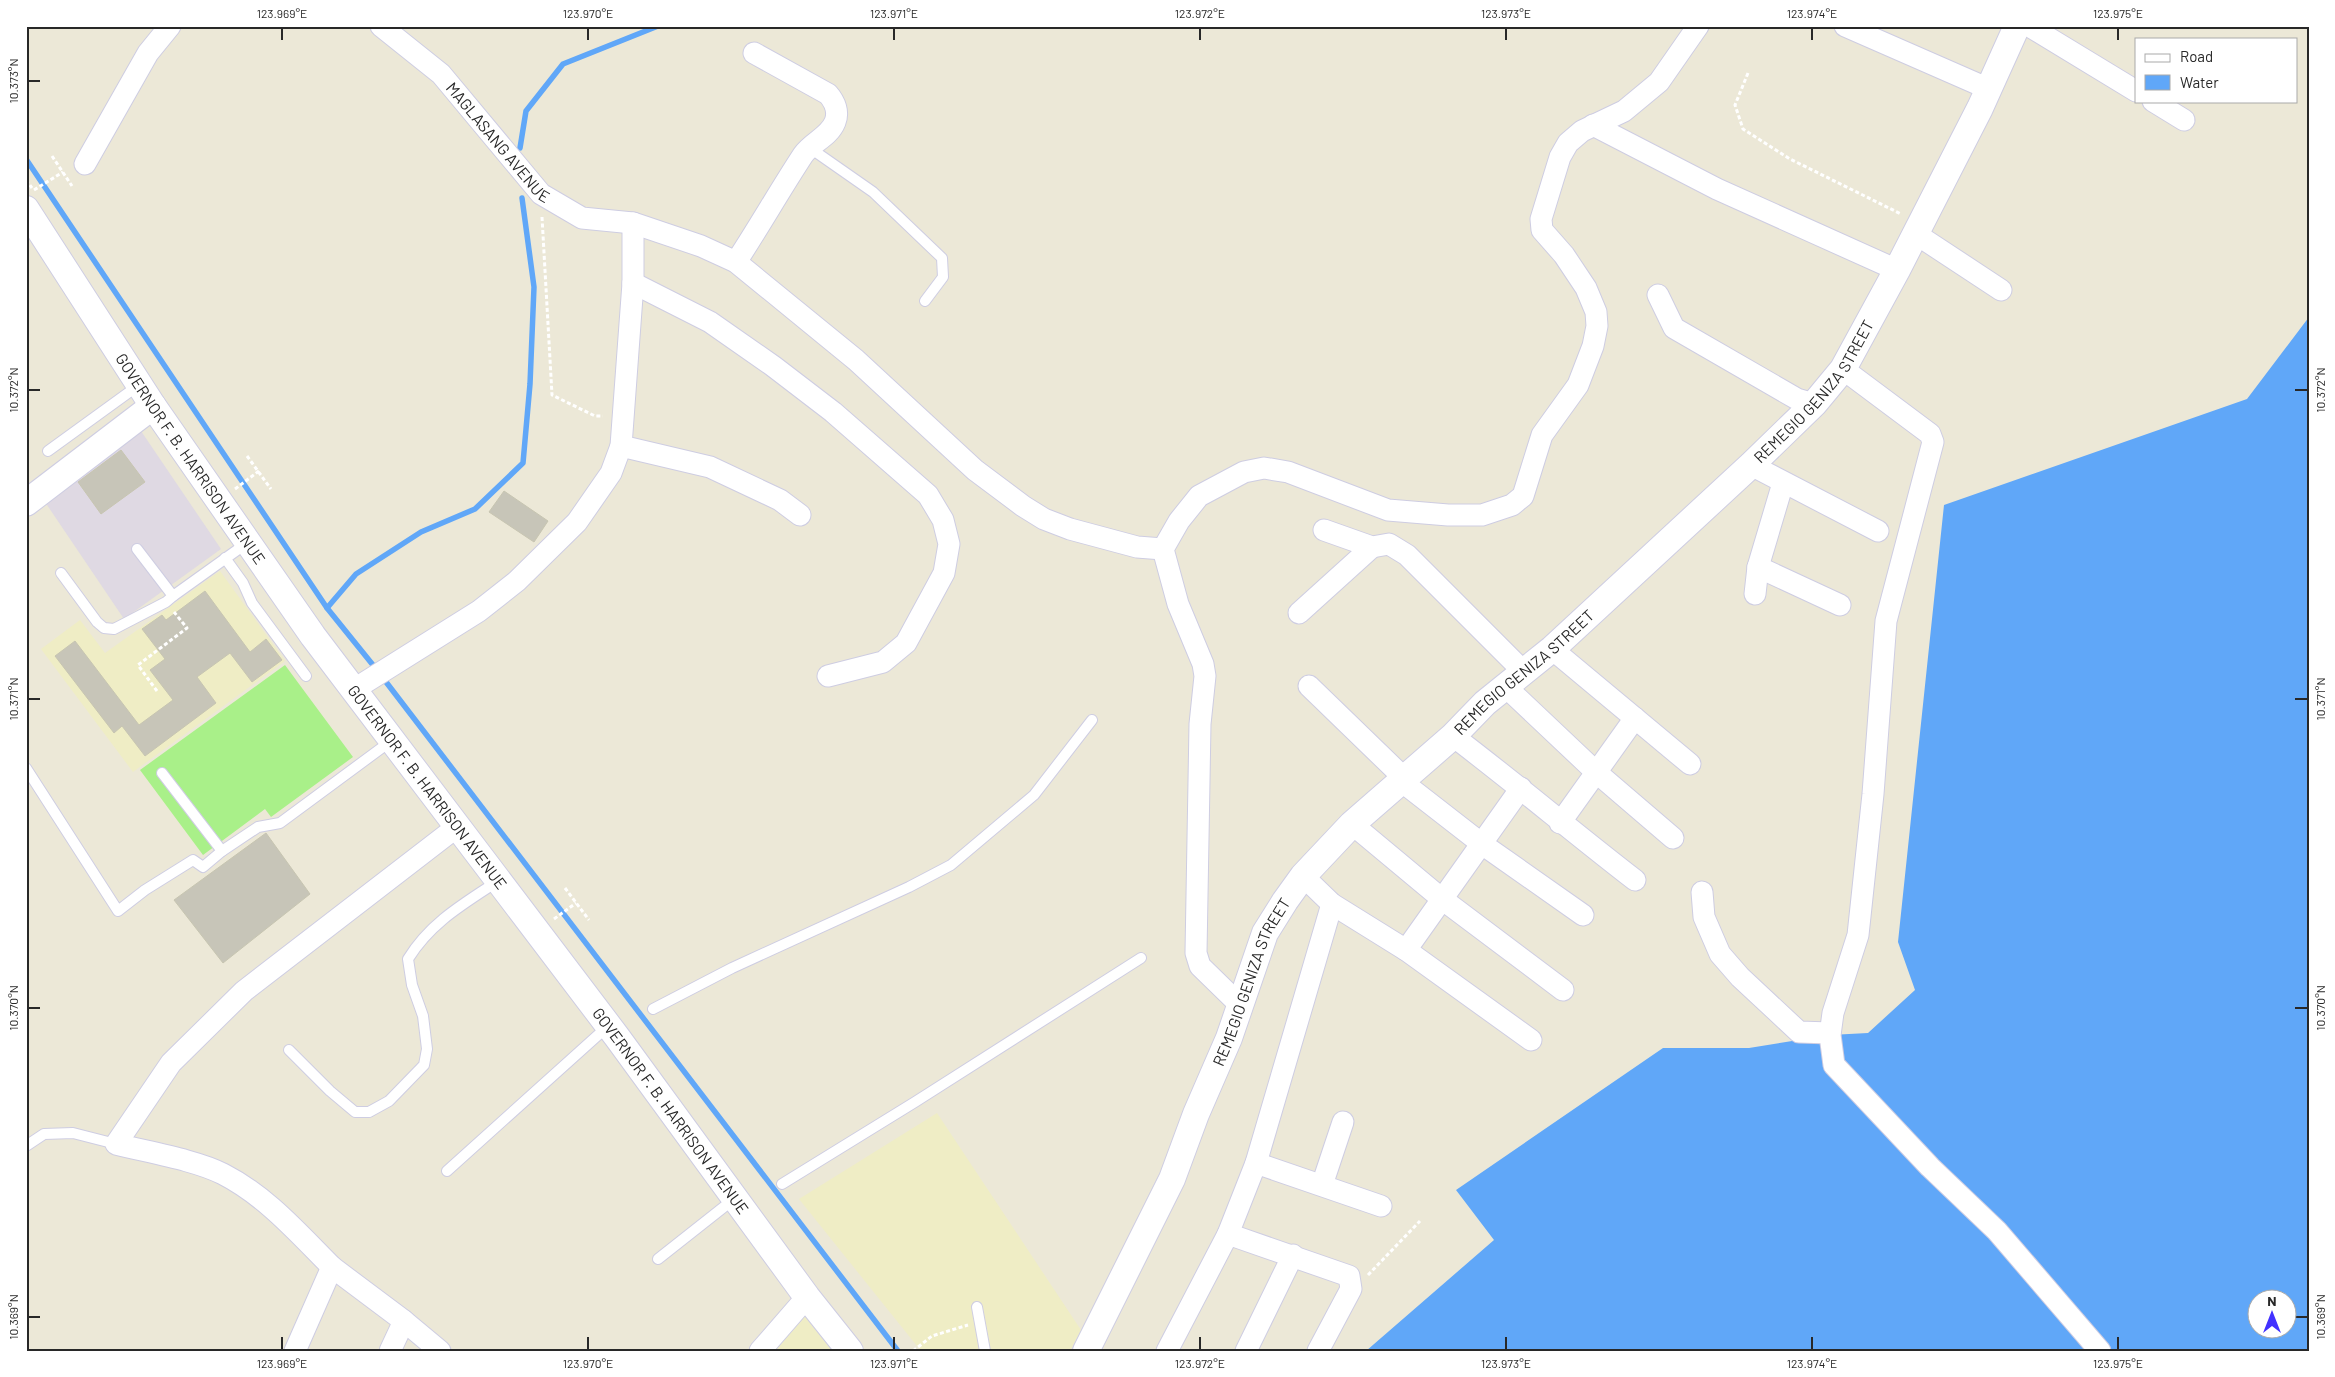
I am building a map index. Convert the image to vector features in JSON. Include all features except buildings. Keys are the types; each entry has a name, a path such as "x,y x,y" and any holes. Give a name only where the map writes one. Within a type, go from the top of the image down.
{"street":[{"path":"86,164 148,53 170,26"},
{"name":"MAGLASANG AVENUE","path":"381,26 441,74 541,194 582,218 633,223 701,246 736,262 856,360 975,470 1023,506 1044,519 1070,529 1138,547 1163,549"},
{"path":"1241,1006 1200,966 1196,953 1200,724 1205,676 1203,664 1178,604 1163,549 1179,521 1199,496 1244,472 1264,468 1288,472 1388,510 1448,515 1482,515 1512,505 1523,496 1542,435 1578,385 1593,346 1597,326 1596,312 1586,288 1564,255 1542,230 1541,219 1560,157 1568,143 1582,131 1624,111 1659,82 1698,26"},
{"path":"1845,26 1989,89"},
{"name":"REMEGIO GENIZA STREET","path":"1086,1351 1172,1179 1241,1006 1265,933 1303,876 1352,824 1552,648 1751,465 1814,404 1842,369 1897,270 1989,89 2017,26"},
{"path":"2029,26 2135,90"},
{"path":"736,262 810,148 828,133 835,122 836,112 834,101 828,94 754,53"},
{"path":"2155,102 2184,120"},
{"path":"1593,126 1717,189 1897,270"},
{"name":"GOVERNOR F. B. HARRISON AVENUE","path":"32,196 153,406 247,543 372,677 392,740 607,1027 617,1037 807,1297 850,1351"},
{"path":"372,677 480,611 517,581 577,522 611,473 621,446 633,283 633,223"},
{"path":"1919,229 2001,290"},
{"path":"633,283 710,322 773,366 833,412 928,495 943,520 949,544 944,572 906,643 883,662 828,676"},
{"path":"1658,295 1674,328 1797,399 1814,404"},
{"path":"1842,369 1930,434 1933,442 1886,621 1873,794 1858,935 1833,1013 1830,1033 1834,1065 1930,1167 1997,1231 2100,1351"},
{"path":"26,503 153,406"},
{"path":"621,446 710,467 780,500 800,515"},
{"path":"1751,465 1878,531"},
{"path":"1755,594 1758,567 1783,483"},
{"path":"1324,530 1372,547 1389,544 1407,555 1596,772 1673,838"},
{"path":"1299,613 1372,547"},
{"path":"1758,567 1840,605"},
{"path":"1552,648 1690,764"},
{"path":"1309,686 1402,780 1482,844 1582,915"},
{"path":"1560,823 1635,718"},
{"path":"1452,736 1521,788 1560,823 1636,880"},
{"path":"1406,950 1521,788"},
{"path":"1352,824 1442,898 1563,990"},
{"path":"440,1351 404,1321 332,1267 281,1215 251,1191 221,1173 116,1144 170,1063 244,991 458,826"},
{"path":"1303,876 1332,904 1406,950 1531,1040"},
{"path":"1702,892 1704,917 1720,954 1740,977 1799,1032 1830,1033"},
{"path":"1167,1351 1228,1234 1256,1163 1332,904"},
{"path":"1322,1185 1343,1122"},
{"path":"1256,1163 1381,1206"},
{"path":"1228,1234 1294,1255 1349,1276 1351,1289 1318,1351"},
{"path":"1246,1351 1294,1255"},
{"path":"295,1351 332,1267"},
{"path":"760,1351 807,1297"},
{"path":"390,1351 404,1321"}],"lane":[{"path":"810,148 872,192 942,258 943,278 925,301"},
{"path":"48,450 140,384"},
{"path":"61,573 97,622 104,628 114,629 166,602 247,543"},
{"path":"136,549 173,596"},
{"path":"225,558 243,583 252,604 306,676"},
{"path":"653,1009 732,968 909,887 951,865 1034,795 1092,720"},
{"path":"26,768 118,912 145,890 193,860 203,867 222,851 258,827 280,823 392,740"},
{"path":"162,773 222,851"},
{"path":"289,1050 330,1091 355,1112 369,1112 389,1101 424,1065 427,1049 423,1016 412,985 408,959 418,943 441,919 498,881"},
{"path":"782,1184 1141,958"},
{"path":"447,1171 607,1027"},
{"path":"26,1146 44,1134 54,1133 73,1133 116,1144"},
{"path":"658,1259 735,1198"},
{"path":"977,1307 985,1351"}],"path":[{"path":"1748,73 1735,105 1743,129 1790,160 1919,229"},
{"path":"52,156 61,173 72,186"},
{"path":"26,180 32,196 61,173"},
{"path":"541,194 552,395 595,416 622,418"},
{"path":"247,456 271,489"},
{"path":"233,490 257,472"},
{"path":"157,691 138,665 187,628 175,613"},
{"path":"565,888 575,904 589,920"},
{"path":"551,921 575,904"},
{"path":"1351,1282 1368,1275 1420,1221"},
{"path":"913,1351 932,1336 980,1322"}],"shaded area":[{"path":"141,431 221,549 124,619 45,502"},
{"path":"220,571 285,661 133,772 41,649 80,620 105,653"},
{"path":"937,1113 1081,1330 1070,1351 921,1351 799,1199"},
{"path":"809,1311 838,1351 775,1351"}],"green space":[{"path":"285,665 353,757 271,817 265,809 203,855 140,770"}],"water":[{"path":"2309,317 2309,1351 1366,1351 1494,1240 1456,1190 1663,1048 1749,1048 1830,1035 1868,1033 1915,990 1898,942 1944,505 2247,399"}],"waterway":[{"path":"520,148 526,111 563,64 658,26"},
{"path":"26,159 327,608 377,670"},
{"path":"327,608 356,574 421,532 475,509 523,463 530,384 534,287 522,198"},
{"path":"383,678 898,1351"}]}
